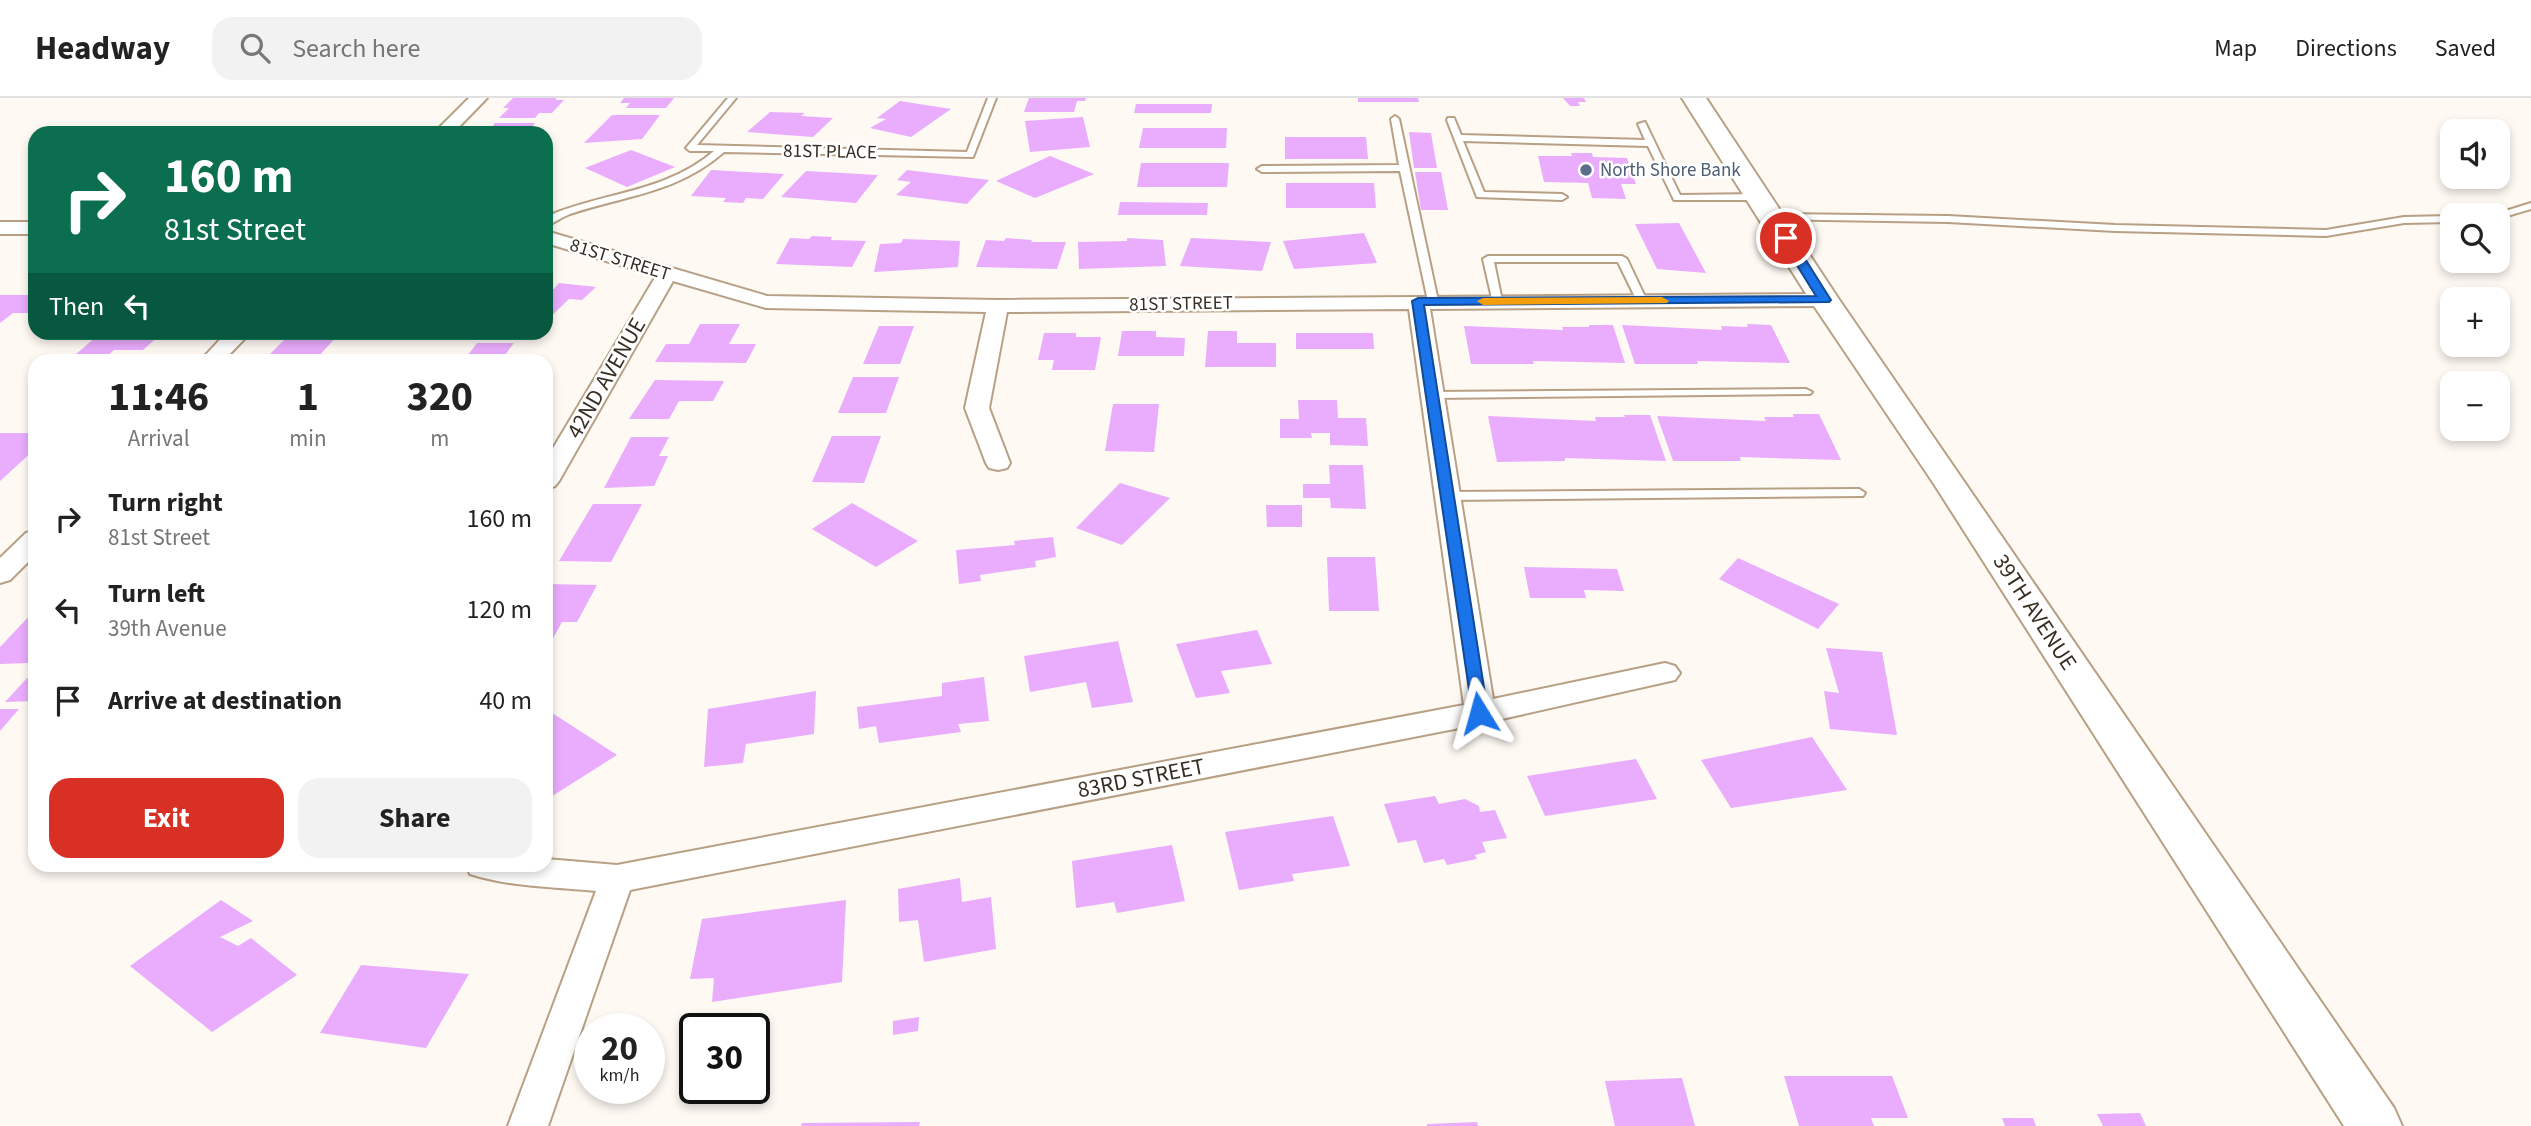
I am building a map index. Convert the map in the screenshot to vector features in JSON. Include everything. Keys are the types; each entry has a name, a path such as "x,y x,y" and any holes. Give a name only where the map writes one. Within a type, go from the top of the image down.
{"main road":[{"name":"39TH AVENUE","path":"1694,98 1825,300 1959,496 2375,1126"}],"street":[{"path":"450,126 479,98"},
{"path":"4,231 28,229"},
{"name":"81ST STREET","path":"553,239 766,302 999,306 1825,300"},
{"name":"42ND AVENUE","path":"553,469 667,274"},
{"path":"1426,301 1433,395 1479,713"},
{"path":"998,463 977,408 999,306"},
{"path":"218,354 232,340"},
{"path":"0,574 28,546"},
{"name":"83RD STREET","path":"617,879 1479,713 1665,673"},
{"path":"528,1126 617,879 537,872"}],"lane":[{"name":"81ST PLACE","path":"732,98 690,148 970,155 992,98"},
{"path":"1395,119 1426,301"},
{"path":"1451,120 1480,195 1562,197"},
{"path":"1642,124 1677,198 1766,207 2116,228 2326,233 2404,220 2440,219"},
{"path":"1458,138 1651,143"},
{"path":"553,220 570,212 671,182 712,159 722,149"},
{"path":"1262,169 1404,168"},
{"path":"2510,212 2531,206"},
{"path":"1497,301 1488,259 1622,258 1642,301"},
{"path":"1433,395 1806,391"},
{"path":"1447,496 1859,493"}],"building":[{"path":"513,98 564,100 552,113 539,113 535,118 499,118 509,108 503,108"},
{"path":"624,98 674,98 666,108 626,108 630,103 620,103"},
{"path":"1029,98 1086,98 1085,101 1077,101 1074,112 1024,112"},
{"path":"1358,98 1418,98 1419,102 1358,102"},
{"path":"1563,98 1584,98 1586,102 1578,102 1580,106 1570,106"},
{"path":"900,101 951,109 911,137 870,128 886,119 877,118"},
{"path":"1136,104 1212,104 1211,113 1134,113"},
{"path":"770,112 805,113 801,116 833,118 813,137 747,132"},
{"path":"612,115 660,115 642,139 584,143"},
{"path":"1083,117 1090,147 1030,152 1025,121"},
{"path":"495,123 535,123 533,126 493,126"},
{"path":"1143,128 1227,128 1226,148 1139,148"},
{"path":"1409,132 1431,133 1437,168 1414,168"},
{"path":"1285,137 1366,137 1368,159 1285,159"},
{"path":"631,150 675,167 627,187 585,168"},
{"name":"North Shore Bank","path":"1571,153 1627,158 1636,184 1621,184 1626,199 1592,198 1588,183 1544,182 1538,156 1572,156"},
{"path":"1050,156 1094,174 1035,198 996,181"},
{"path":"1141,163 1229,163 1227,187 1137,187"},
{"path":"711,170 784,174 763,199 746,198 743,203 723,202 726,198 691,196"},
{"path":"907,170 989,180 967,204 896,195 911,182 897,180"},
{"path":"806,171 878,175 856,203 781,197"},
{"path":"1415,172 1441,172 1448,210 1421,210"},
{"path":"1286,183 1374,183 1376,208 1286,208"},
{"path":"1120,202 1208,203 1207,215 1118,215"},
{"path":"1679,223 1706,273 1657,269 1635,224"},
{"path":"1364,233 1377,263 1294,269 1283,241"},
{"path":"812,236 832,237 831,240 866,241 852,267 776,264 790,238 809,239"},
{"path":"1006,238 1032,240 1031,242 1066,242 1057,269 976,267 986,240 1004,241"},
{"path":"1127,238 1163,240 1166,266 1079,269 1078,242 1127,241"},
{"path":"1191,238 1271,242 1262,271 1180,266"},
{"path":"903,239 960,241 958,267 874,272 880,244 901,243"},
{"path":"559,283 596,287 582,300 569,299 553,314 554,289"},
{"path":"0,295 28,295 28,313 13,313 0,323"},
{"path":"700,324 740,324 729,344 756,344 746,363 655,362 666,344 689,344"},
{"path":"1747,324 1771,325 1790,363 1697,361 1698,364 1635,364 1622,325 1722,330 1721,326 1748,327"},
{"path":"1613,325 1625,363 1533,361 1534,364 1471,364 1464,326 1563,330 1562,327"},
{"path":"879,326 914,326 900,364 863,364"},
{"path":"1122,331 1156,331 1156,337 1185,338 1184,356 1118,356"},
{"path":"1208,331 1237,331 1237,343 1276,343 1276,367 1205,367"},
{"path":"1044,333 1076,333 1076,337 1101,337 1095,370 1052,370 1054,360 1038,360"},
{"path":"1296,333 1373,333 1374,349 1296,349"},
{"path":"92,340 154,340 143,350 76,354"},
{"path":"284,340 334,340 321,354 270,354"},
{"path":"477,343 514,343 506,354 469,354"},
{"path":"853,377 899,377 886,413 838,413"},
{"path":"655,380 724,381 713,401 679,401 669,419 629,419"},
{"path":"1298,400 1337,400 1338,418 1366,418 1368,446 1330,445 1330,433 1311,433 1312,438 1280,438 1280,419 1299,419"},
{"path":"1113,404 1159,404 1154,452 1105,451"},
{"path":"1793,414 1819,414 1841,460 1740,457 1741,461 1673,461 1657,416 1766,421 1764,417 1794,417"},
{"path":"1624,415 1650,415 1666,461 1565,458 1565,461 1497,462 1488,416 1596,421 1595,417 1625,417"},
{"path":"0,433 28,433 28,455 0,481"},
{"path":"832,436 881,436 864,483 812,482"},
{"path":"631,437 669,437 659,456 668,456 654,486 604,488"},
{"path":"1329,465 1363,465 1366,509 1331,508 1330,498 1303,498 1303,484 1330,484"},
{"path":"1120,483 1170,498 1122,545 1076,528"},
{"path":"852,503 918,541 876,567 812,529"},
{"path":"593,504 642,504 611,562 559,561"},
{"path":"1266,505 1302,505 1302,527 1267,527"},
{"path":"1053,537 1056,557 1035,561 1036,567 980,575 981,581 959,584 956,550 1015,545 1014,541"},
{"path":"1327,557 1375,557 1379,611 1329,611"},
{"path":"1738,558 1839,604 1818,629 1719,579"},
{"path":"1524,567 1617,569 1624,591 1584,590 1586,598 1530,598"},
{"path":"553,584 597,585 577,622 562,622 553,638"},
{"path":"28,617 28,663 0,664 0,647"},
{"path":"1257,630 1272,664 1221,671 1230,693 1196,698 1176,644"},
{"path":"1118,641 1133,702 1092,708 1086,682 1030,692 1024,656"},
{"path":"1826,648 1882,652 1897,735 1830,729 1824,691 1839,693"},
{"path":"984,677 989,721 958,724 961,732 879,743 876,726 859,729 857,707 942,696 942,683"},
{"path":"27,678 28,678 28,701 5,702"},
{"path":"816,691 814,734 746,744 743,763 704,767 708,709"},
{"path":"0,709 19,709 0,731"},
{"path":"553,714 617,755 553,796"},
{"path":"1812,737 1847,790 1731,808 1701,760"},
{"path":"1636,759 1657,799 1545,816 1527,776"},
{"path":"1435,796 1439,804 1465,799 1479,806 1480,812 1495,810 1507,838 1482,842 1486,852 1475,855 1477,859 1447,865 1444,859 1424,863 1416,840 1398,843 1384,804"},
{"path":"1333,816 1350,866 1292,874 1294,881 1239,890 1225,832"},
{"path":"1172,845 1185,901 1117,913 1114,902 1076,908 1072,861"},
{"path":"960,878 962,902 991,897 996,949 924,962 918,920 899,922 898,889"},
{"path":"221,900 253,921 220,937 238,946 251,938 297,975 212,1032 130,966"},
{"path":"846,900 842,982 712,1002 714,978 690,979 702,919"},
{"path":"361,965 469,974 426,1048 320,1033"},
{"path":"919,1017 918,1031 893,1035 893,1021"},
{"path":"1784,1076 1892,1076 1908,1118 1871,1118 1874,1126 1799,1126"},
{"path":"1682,1078 1695,1126 1615,1126 1605,1081"},
{"path":"2140,1113 2146,1126 2103,1126 2097,1114"},
{"path":"2002,1118 2033,1118 2036,1126 2005,1126"},
{"path":"920,1122 919,1126 801,1126 802,1123"},
{"path":"1477,1122 1478,1126 1427,1126 1427,1124"}],"slow traffic":[{"path":"1483,301 1662,301"}],"place":[{"name":"North Shore Bank","path":"1586,170"}],"route":[{"path":"1479,713 1418,301 1825,300 1786,238"}]}
